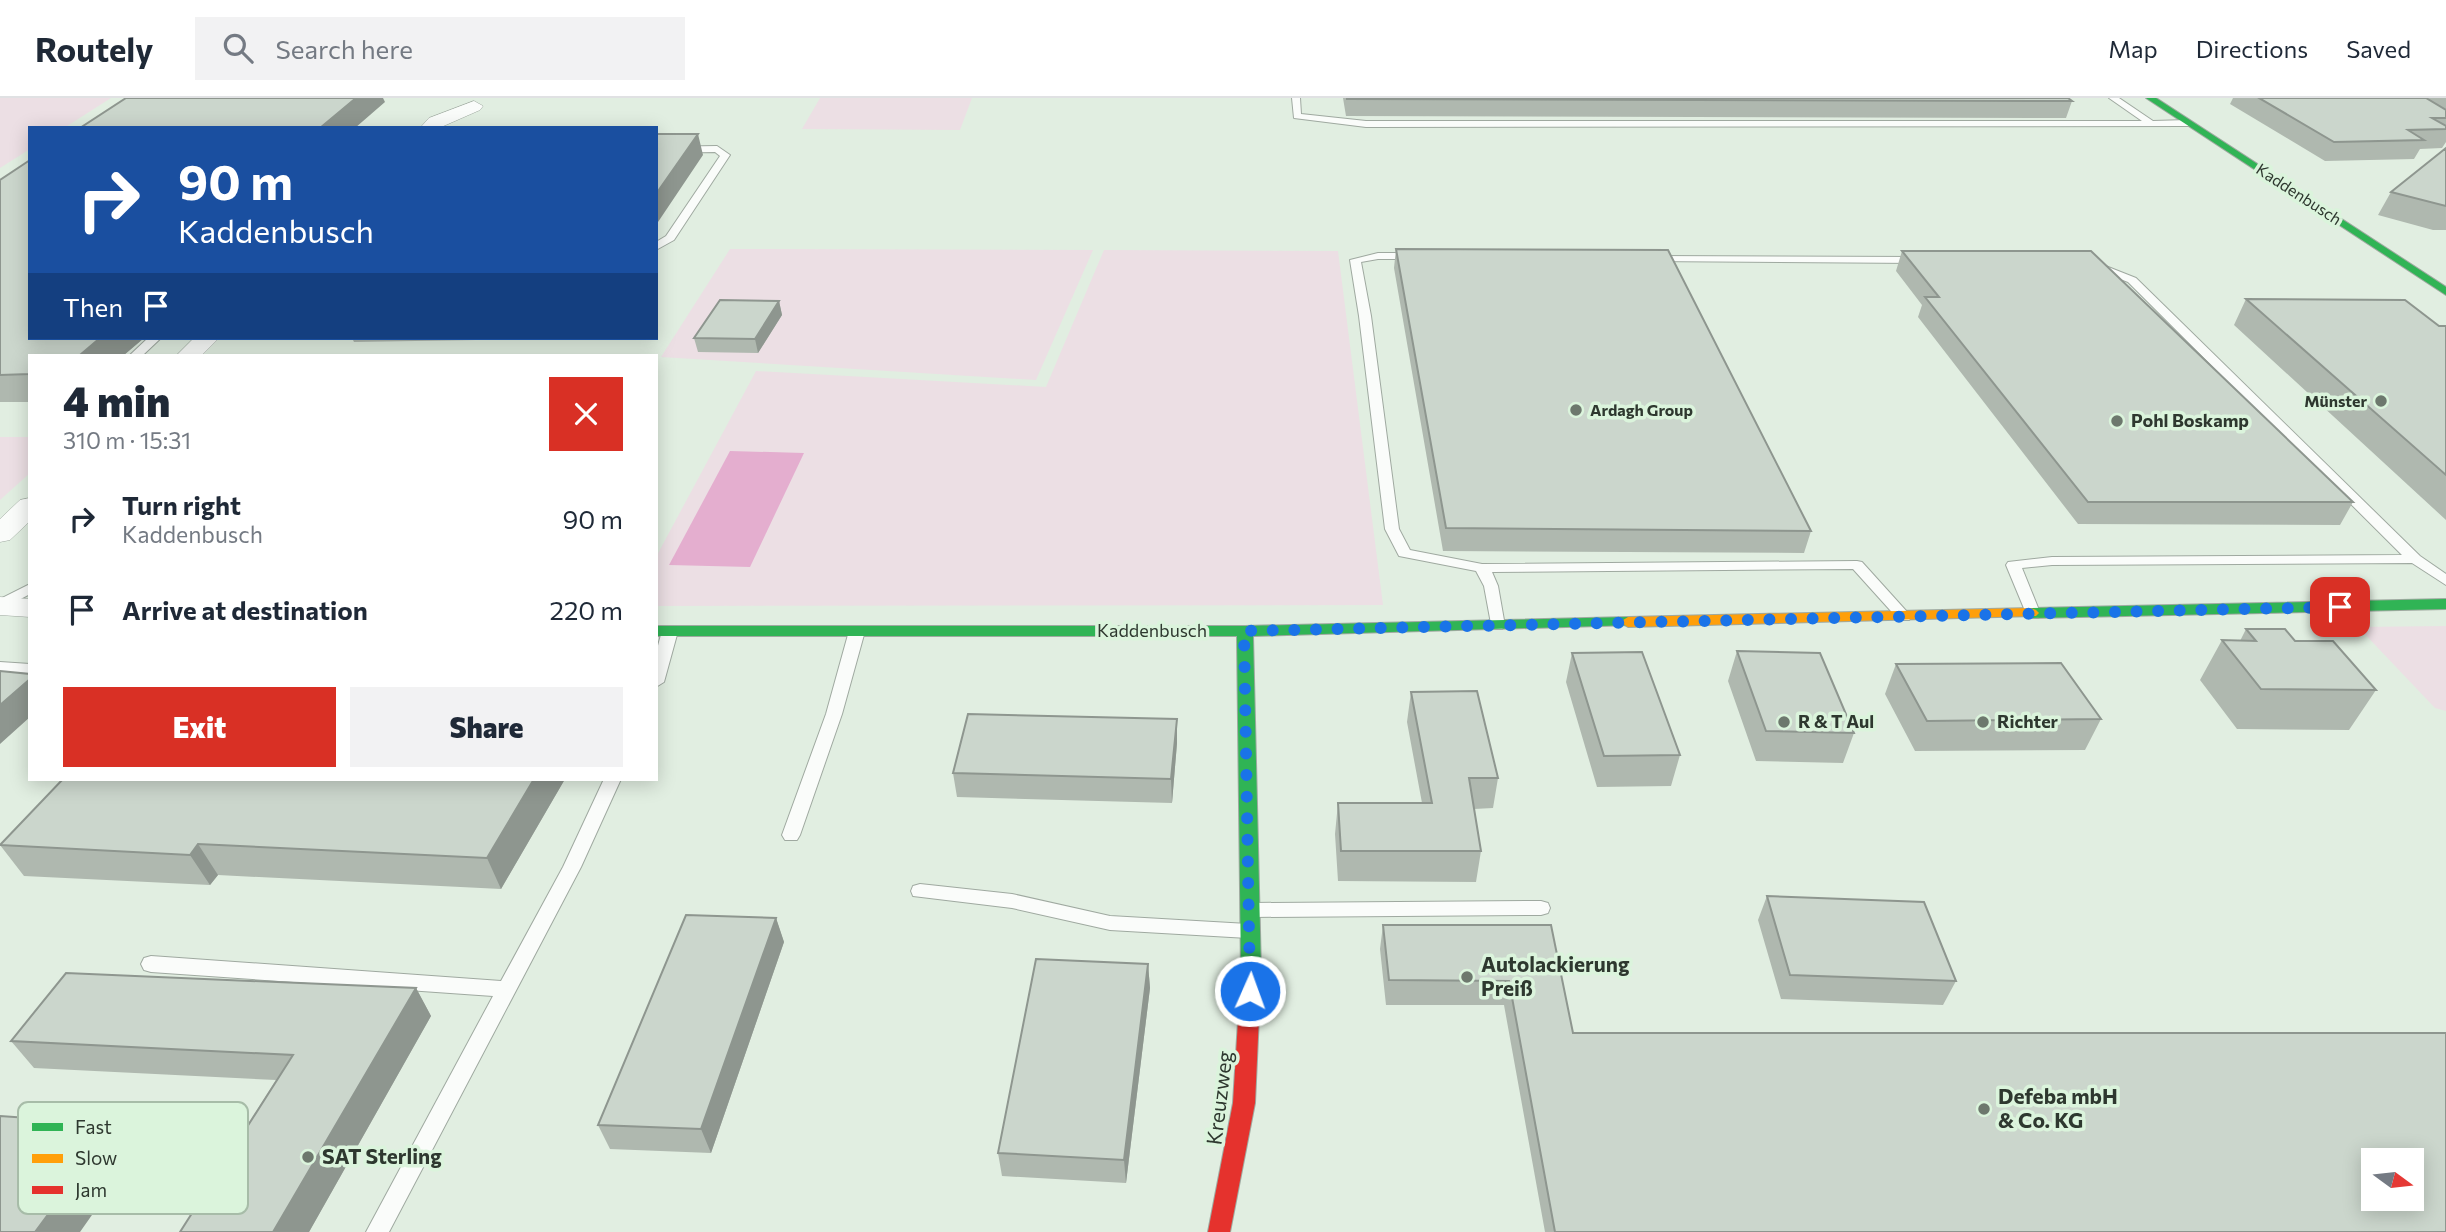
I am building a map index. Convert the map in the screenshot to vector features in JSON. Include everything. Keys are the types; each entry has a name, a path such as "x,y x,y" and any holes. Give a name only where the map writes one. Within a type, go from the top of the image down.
{"street":[{"name":"Kaddenbusch","path":"2150,98 2446,292"},
{"path":"431,126 474,106"},
{"path":"190,354 205,340"},
{"path":"0,534 28,508"},
{"name":"Kaddenbusch","path":"663,631 1244,631 2446,604"},
{"path":"0,606 28,608"},
{"name":"Kreuzweg","path":"1219,1232 1244,1103 1252,963 1244,631"}],"lane":[{"path":"1296,98 1297,116 1366,124 2188,122"},
{"path":"2113,98 2151,123"},
{"path":"658,150 717,149 725,155 670,239 658,246"},
{"path":"1433,256 1378,256 1354,260 1365,316 1392,528 1405,552 1482,568 1857,565 1904,617"},
{"path":"1643,258 1926,260"},
{"path":"2081,263 2103,267 2133,280 2415,559 2446,581"},
{"path":"137,354 153,340"},
{"path":"2033,615 2014,565 2052,561 2147,559 2415,559"},
{"path":"1482,568 1492,586 1497,626"},
{"path":"0,606 28,589"},
{"path":"658,667 663,631"},
{"path":"791,835 834,714 857,631"},
{"path":"0,667 28,669"},
{"path":"377,1232 572,867 611,781"},
{"path":"920,891 1012,901 1110,923 1251,932"},
{"path":"1250,910 1541,908"},
{"path":"151,964 506,989"}],"shaded area":[{"path":"0,98 111,98 67,126 28,126 28,150 0,168"},
{"path":"820,98 972,98 960,130 802,129"},
{"path":"730,249 1093,250 1036,380 661,357"},
{"path":"1104,250 1338,251 1383,605 658,606 658,553 756,371 1046,387"},
{"path":"0,437 28,437 28,475 0,500"},
{"path":"730,451 804,453 750,567 669,565"},
{"path":"2446,626 2446,711 2435,708 2358,627"}],"building":[{"path":"126,98 356,98 322,126 83,126"},
{"path":"2068,98 2072,101 1347,99"},
{"path":"2259,98 2426,98 2446,110 2446,118 2432,118 2446,126 2446,129 2408,130 2424,140 2334,142"},
{"path":"658,134 698,134 658,191"},
{"path":"2446,148 2446,206 2391,192"},
{"path":"28,161 28,340 98,340 81,354 28,354 28,374 0,375 0,180"},
{"name":"Ardagh Group","path":"1396,249 1668,250 1811,531 1446,528"},
{"name":"Pohl Boskamp","path":"1902,251 2091,251 2353,502 2088,502 1925,297 1939,297"},
{"path":"2246,299 2405,300 2439,326 2446,326 2446,475"},
{"path":"720,300 779,301 755,339 694,338"},
{"path":"2246,629 2285,629 2295,641 2333,641 2376,690 2261,689 2222,640 2256,641"},
{"path":"1737,651 1820,653 1854,733 1766,731"},
{"path":"1642,652 1680,755 1604,756 1572,653"},
{"path":"2061,663 2101,719 1927,721 1896,664"},
{"path":"0,671 28,674 28,681 0,705"},
{"path":"1477,691 1498,778 1469,778 1481,851 1341,851 1338,803 1432,803 1411,692"},
{"path":"968,714 1177,719 1171,779 953,773"},
{"path":"61,781 533,781 487,858 198,844 190,855 0,845"},
{"path":"1767,896 1924,902 1956,981 1790,975"},
{"path":"686,915 776,918 701,1129 598,1125"},
{"name":"Defeba mbH & Co. KG","path":"1383,925 1551,925 1573,1033 2446,1033 2446,1232 1555,1232 1509,981 1389,980"},
{"path":"1036,959 1148,964 1124,1160 998,1153"},
{"name":"SAT Sterling","path":"66,973 416,988 273,1232 180,1232 191,1214 248,1214 248,1125 293,1055 11,1041"},
{"path":"0,1116 18,1117 18,1214 48,1214 35,1232 0,1232"}],"traffic: fast":[{"path":"2150,98 2446,292"},
{"path":"2031,613 2446,604"},
{"path":"658,631 1245,631 1628,622"},
{"path":"1245,631 1251,972"}],"traffic: slow":[{"path":"1628,622 2031,613"}],"traffic: jam":[{"path":"1219,1232 1244,1103 1251,972"}],"place":[{"name":"Münster","path":"2381,401"},
{"name":"Ardagh Group","path":"1576,410"},
{"name":"Pohl Boskamp","path":"2117,421"},
{"name":"R & T Aul","path":"1784,722"},
{"name":"Richter","path":"1983,722"},
{"name":"Autolackierung Preiß","path":"1467,977"},
{"name":"Defeba mbH & Co. KG","path":"1984,1109"},
{"name":"SAT Sterling","path":"308,1157"}],"route":[{"path":"1250,991 1252,963 1244,631 2340,607"}]}
